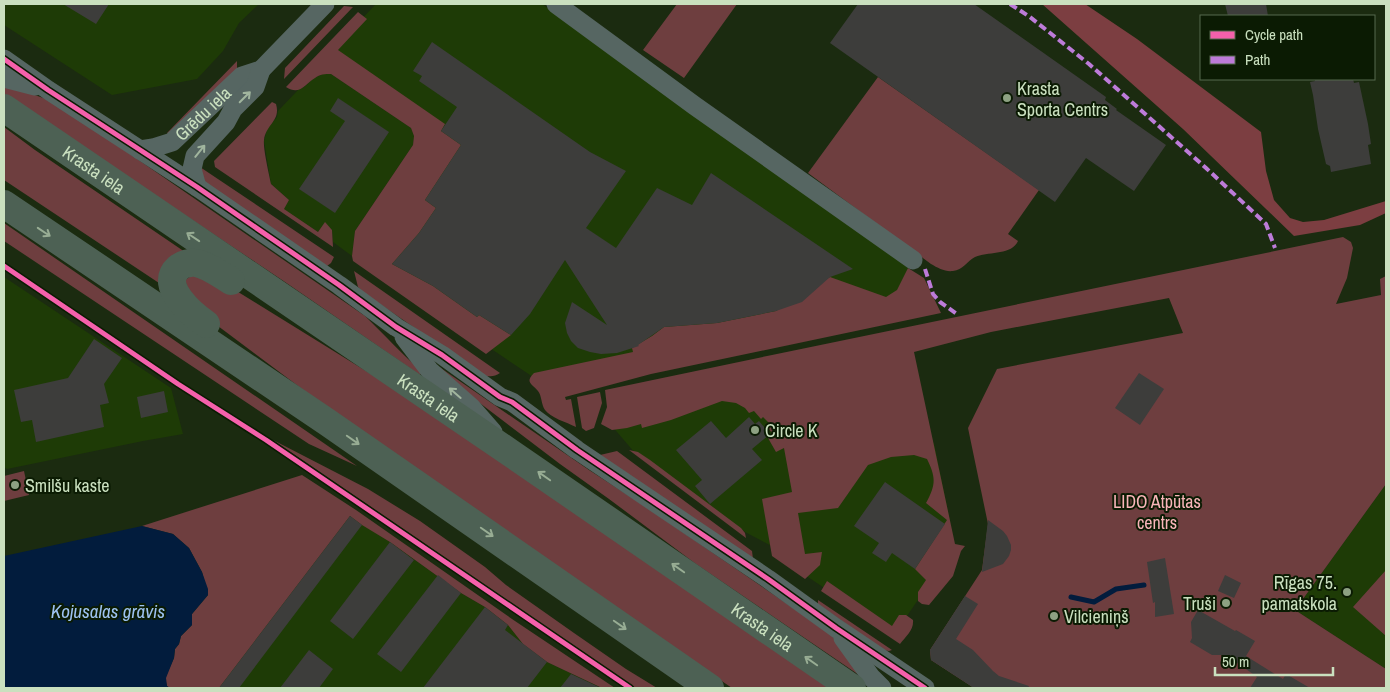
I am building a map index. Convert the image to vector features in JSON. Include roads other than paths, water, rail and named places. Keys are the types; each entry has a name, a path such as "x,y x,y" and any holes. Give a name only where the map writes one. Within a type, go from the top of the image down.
{"highway":[{"name":"Krasta iela","path":"4,108 852,688"},
{"path":"4,204 327,422 710,688"},
{"path":"327,422 287,382 199,319 184,306 173,286 174,273 178,268 195,262 205,266 225,277 318,341 364,364 398,377"}],"street":[{"name":"Grēdu iela","path":"197,187 192,169 195,156 226,122 233,109 255,87 261,70 325,4"},
{"path":"556,4 695,106 913,260"},
{"path":"4,59 48,90 197,187 500,397 512,402 577,450 925,688"},
{"name":"Grēdu iela","path":"140,150 172,142 242,76 261,70"},
{"path":"4,78 48,90"},
{"path":"396,326 430,371 472,408 512,454"},
{"path":"836,628 871,677 882,688"}],"water":[{"name":"Kojusalas grāvis","path":"142,526 173,534 189,548 202,572 208,589 208,595 192,614 192,625 181,636 179,644 175,649 174,658 166,678 167,686 170,688 4,688 4,556"}],"waterway":[{"path":"1071,597 1094,602 1116,589 1144,585"}],"place":[{"name":"Krasta Sporta Centrs","path":"1007,98"},
{"name":"Circle K","path":"755,430"},
{"name":"Smilšu kaste","path":"15,485"},
{"name":"Rīgas 75. pamatskola","path":"1347,592"},
{"name":"Truši","path":"1226,603"},
{"name":"Vilcieniņš","path":"1054,616"}],"park label":[{"name":"LIDO Atpūtas centrs","path":"1157,511"}]}
